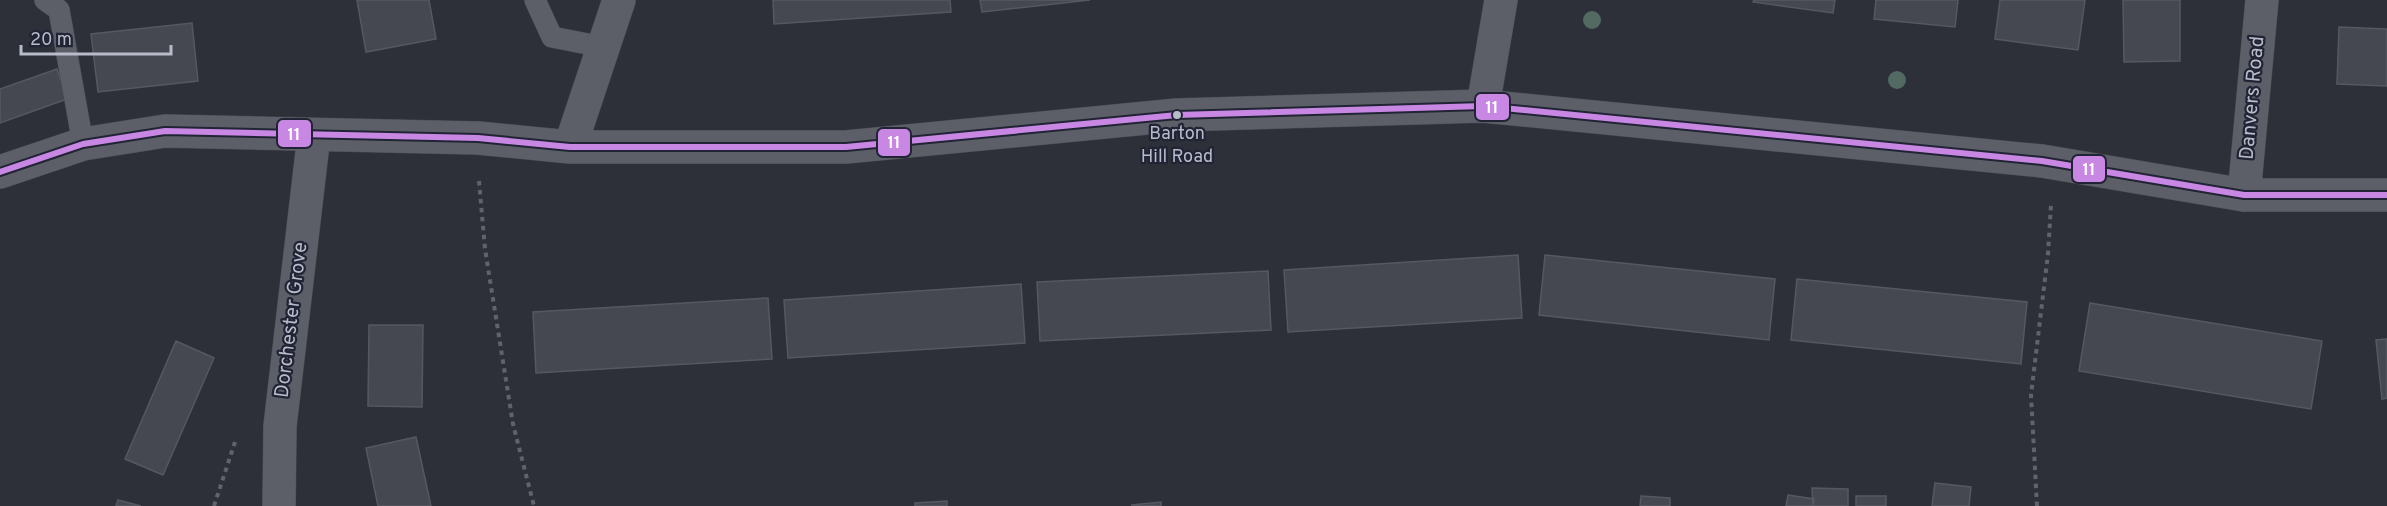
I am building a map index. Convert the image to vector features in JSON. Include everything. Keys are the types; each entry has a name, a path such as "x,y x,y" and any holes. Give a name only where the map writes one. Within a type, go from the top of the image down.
{"street":[{"path":"570,147 619,0"},
{"path":"1483,106 1501,0"},
{"name":"Danvers Road","path":"2244,195 2262,0"},
{"path":"0,172 83,144 165,131 478,138 570,147 846,147 1177,115 1483,106 2054,163 2244,195 2387,195"},
{"name":"Dorchester Grove","path":"279,506 280,426 314,135"}],"lane":[{"path":"45,0 59,10 83,144"},
{"path":"535,0 552,37 603,47"}],"path":[{"path":"478,138 485,249 513,424 534,506"},
{"path":"2037,506 2031,395 2048,254 2054,163"}],"building":[{"path":"357,0 429,0 436,39 366,52"},
{"path":"773,0 950,0 951,12 774,24"},
{"path":"980,0 1090,0 982,12"},
{"path":"1754,0 1835,0 1833,13 1753,2"},
{"path":"1876,0 1958,0 1955,27 1874,19"},
{"path":"2000,0 2085,0 2078,50 1995,39"},
{"path":"2123,0 2180,0 2180,61 2124,62"},
{"path":"192,23 198,81 98,92 91,34"},
{"path":"2339,27 2387,29 2387,86 2337,84"},
{"path":"57,69 67,99 0,123 0,89"},
{"path":"1518,255 1522,318 1288,332 1284,270"},
{"path":"1545,255 1775,279 1769,340 1539,315"},
{"path":"1268,271 1271,330 1040,341 1037,282"},
{"path":"1797,279 2027,302 2021,364 1791,340"},
{"path":"1021,284 1025,343 788,358 784,300"},
{"path":"768,298 772,359 536,373 533,312"},
{"path":"2090,303 2322,341 2311,409 2079,371"},
{"path":"369,325 423,325 422,407 368,406"},
{"path":"2387,339 2387,398 2382,399 2376,340"},
{"path":"176,341 214,358 163,475 125,459"},
{"path":"416,437 431,506 378,506 366,448"},
{"path":"1935,483 1971,487 1969,506 1932,506"},
{"path":"1812,488 1848,489 1848,506 1813,506"},
{"path":"1788,495 1814,499 1813,506 1786,506"},
{"path":"1641,496 1670,498 1670,506 1640,506"},
{"path":"1856,496 1886,496 1886,506 1856,506"},
{"path":"118,500 141,506 116,506"},
{"path":"947,501 947,506 915,506 915,503"},
{"path":"1161,502 1161,506 1131,505"}],"transit line":[{"name":"11","path":"0,172 83,144 165,131 478,138 570,147 846,147 1177,115 1483,106 2042,161 2244,195 2387,195"}],"place":[{"name":"Barton Hill Road","path":"1177,115"}]}
